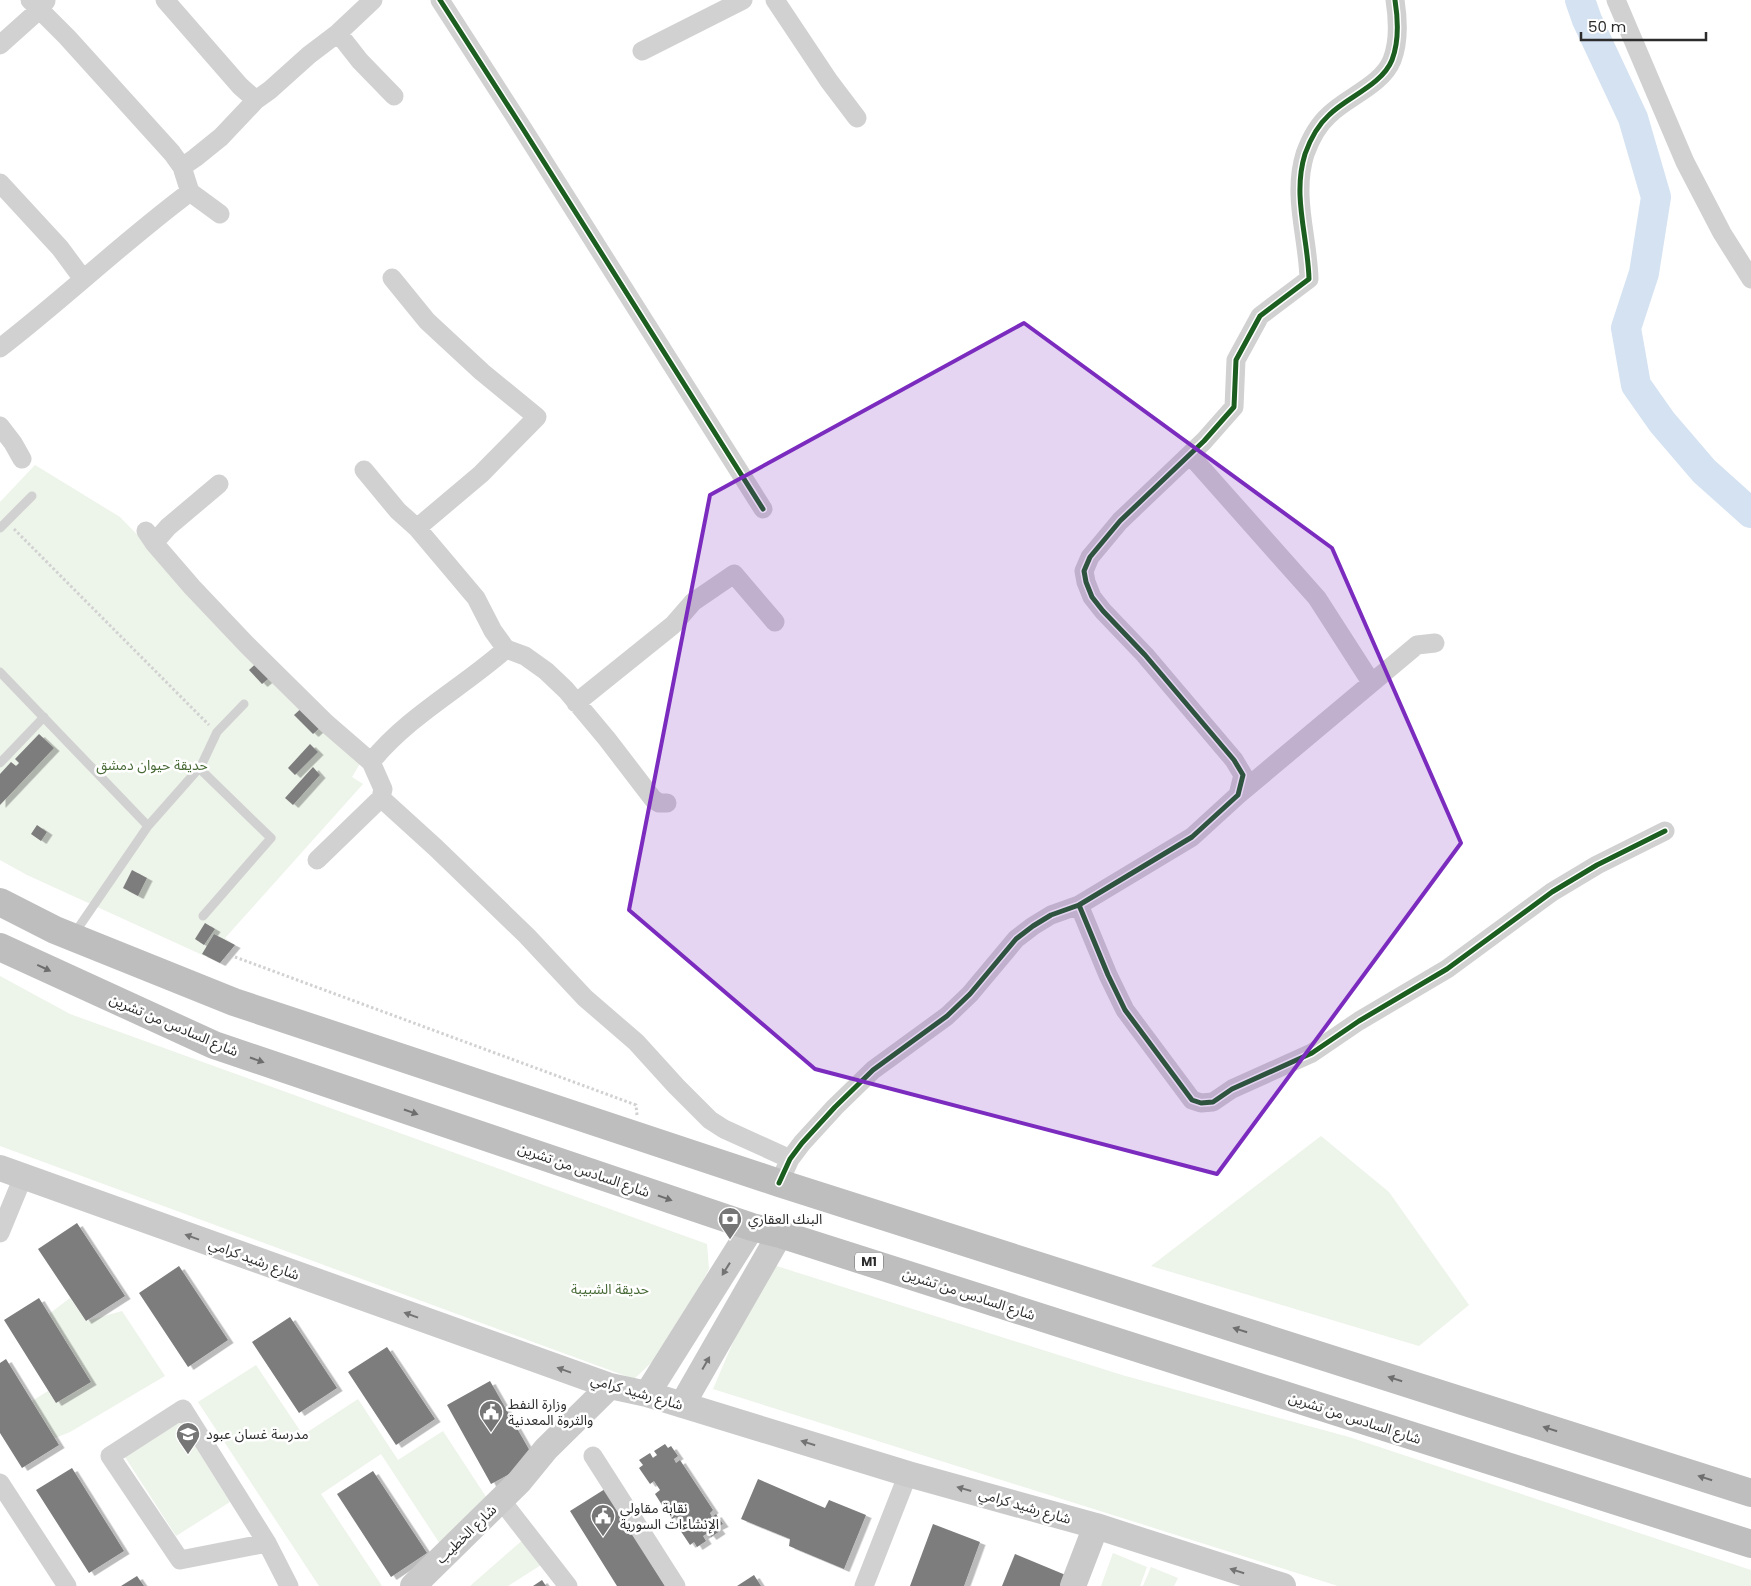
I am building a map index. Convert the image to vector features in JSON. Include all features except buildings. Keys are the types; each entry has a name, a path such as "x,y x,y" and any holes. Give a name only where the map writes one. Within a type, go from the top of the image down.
{"highway":[{"path":"0,902 55,930 234,1002 639,1136 784,1171 1751,1493"},
{"name":"شارع السادس من تشرين","path":"0,947 214,1046 752,1227 780,1234 1751,1544"}],"main road":[{"name":"شارع رشيد كرامي","path":"11,1173 615,1387 647,1394 908,1474 1096,1526 1283,1586"},
{"path":"647,1394 752,1227"},
{"path":"682,1405 780,1234"},
{"name":"شارع الخطيب","path":"413,1586 510,1491 553,1458 615,1387"},
{"path":"1073,1586 1096,1526"}],"street":[{"path":"165,0 240,86 256,100"},
{"path":"182,167 221,137 256,100 338,33 373,0"},
{"path":"440,0 763,509"},
{"path":"642,51 743,0"},
{"path":"775,0 829,81 857,118"},
{"path":"1238,795 1242,776 1234,760 1145,655 1102,611 1092,597 1084,570 1090,557 1120,521 1190,455 1234,406 1236,360 1260,316 1309,279 1299,196 1305,154 1320,125 1329,115 1384,73 1392,61 1398,24 1396,0"},
{"path":"1616,0 1685,162 1722,233 1751,279"},
{"path":"0,45 39,3 67,37 172,153 182,167 190,192 220,214"},
{"path":"338,33 360,62 394,96"},
{"path":"0,183 60,248 83,279"},
{"path":"0,348 45,314 83,279 190,192"},
{"path":"392,278 427,321 482,372 537,417 481,474 417,528"},
{"path":"0,426 22,459"},
{"path":"1190,455 1317,598 1372,682"},
{"path":"364,470 398,510 417,528 476,598 493,631 506,648 525,656 546,671 566,690 653,798 659,802 667,802"},
{"path":"219,484 168,527 150,537 192,587 246,645 326,723 371,762 383,789 381,798 317,860"},
{"path":"576,703 673,625 693,602 734,574 775,622"},
{"path":"381,798 527,936 585,998 636,1042 710,1120 784,1171 820,1123 873,1070 947,1016 970,994 1016,939 1051,915 1079,905 1192,837 1238,795 1417,645 1435,643"},
{"path":"371,762 382,748 411,722 483,669 506,648"},
{"path":"1079,905 1108,975 1125,1010 1192,1100 1201,1103 1213,1102 1232,1089 1312,1053 1360,1021 1447,969 1552,892 1597,865 1665,831"},
{"path":"0,1233 11,1173"},
{"path":"267,1543 180,1560 110,1456 183,1409 267,1543 288,1586"},
{"path":"593,1456 676,1586"},
{"path":"864,1586 908,1474"},
{"path":"0,1483 67,1586"},
{"path":"510,1491 568,1586"}],"lane":[{"path":"3,524 32,496"},
{"path":"0,672 148,826"},
{"path":"72,936 148,826 199,768 216,732 244,704"},
{"path":"0,763 44,717"},
{"path":"199,768 271,838 204,916"}],"path":[{"path":"3,524 216,732"},
{"path":"235,957 636,1105 639,1136"}],"highlighted area":[{"path":"1024,323 1332,548 1461,843 1217,1174 815,1069 629,910 710,495"}],"green space":[{"name":"حديقة حيوان دمشق","path":"35,465 120,517 361,762 352,777 363,784 225,938 235,945 220,963 27,875 0,860 0,502"},
{"name":"حديقة الشبيبة","path":"0,976 70,1014 707,1244 709,1269 667,1348 634,1379 0,1146"},
{"path":"1321,1136 1389,1192 1469,1305 1419,1346 1151,1266"},
{"path":"767,1263 1122,1375 1349,1437 1751,1570 1751,1586 1338,1586 713,1389"},
{"path":"70,1298 86,1321 122,1311 165,1376 70,1432 55,1438 32,1401 48,1391 56,1403 91,1382 49,1314"},
{"path":"256,1365 303,1435 358,1399 398,1460 443,1431 494,1509 440,1544 381,1454 321,1494 382,1586 319,1586 198,1402"},
{"path":"180,1422 230,1502 176,1536 125,1457"},
{"path":"525,1538 541,1565 508,1586 470,1586"},
{"path":"1113,1553 1147,1567 1140,1586 1101,1586"},
{"path":"1151,1567 1178,1578 1174,1586 1143,1586"}],"waterway":[{"path":"1580,0 1587,20 1633,118 1656,197 1644,273 1626,328 1636,385 1662,422 1704,471 1751,513"}],"cycle path":[{"path":"440,0 763,509"},
{"path":"779,1183 790,1159 835,1107 873,1070 947,1016 970,994 1016,939 1051,915 1079,905 1192,837 1238,795 1243,775 1234,760 1145,655 1103,611 1092,597 1084,571 1090,557 1120,521 1204,441 1234,407 1236,360 1260,316 1309,279 1300,201 1301,170 1305,154 1321,123 1336,108 1372,84 1387,69 1392,60 1397,38 1395,0"},
{"path":"1079,905 1108,975 1125,1010 1192,1100 1201,1103 1213,1102 1232,1089 1312,1053 1359,1021 1447,969 1552,892 1597,865 1665,831"}],"place":[{"name":"البنك العقاري","path":"730,1240"},
{"name":"وزارة النفط والثروة المعدنية","path":"491,1433"},
{"name":"مدرسة غسان عبود","path":"188,1455"},
{"name":"نقابة مقاولي الإنشاءات السورية","path":"603,1537"}]}
